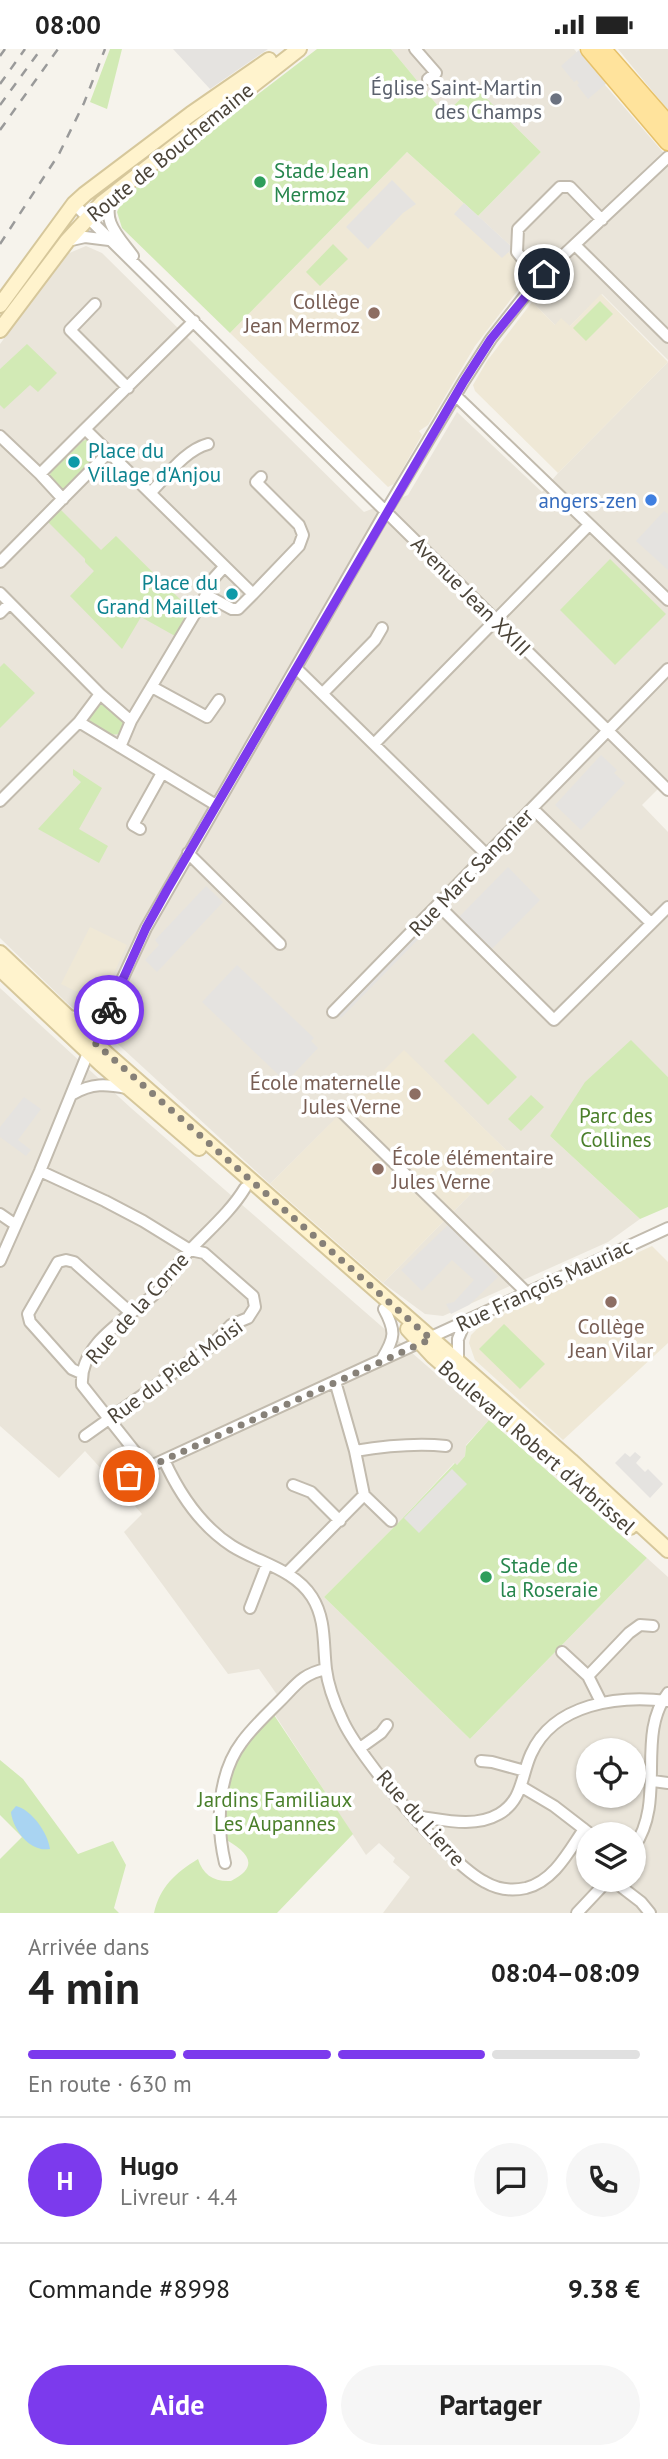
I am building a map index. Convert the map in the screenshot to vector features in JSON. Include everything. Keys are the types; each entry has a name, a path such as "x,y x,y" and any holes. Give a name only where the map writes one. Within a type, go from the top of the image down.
{"main road":[{"path":"589,49 668,142"},
{"path":"602,49 668,124"}],"street":[{"name":"Route de Bouchemaine","path":"0,305 74,204 132,158 284,49"},
{"name":"Route de Bouchemaine","path":"0,330 87,218 115,192 299,49"},
{"path":"415,49 436,72 428,79"},
{"path":"0,1261 91,1047 146,928 386,511 491,339 538,279 668,156"},
{"path":"538,279 518,254 518,229 560,187 570,187 602,220"},
{"name":"Avenue Jean XXIII","path":"115,192 108,205 109,223 154,283"},
{"name":"Avenue Jean XXIII","path":"74,204 668,790"},
{"path":"67,241 85,237 109,240"},
{"path":"575,245 668,337"},
{"path":"95,304 70,330 128,388"},
{"path":"40,474 194,321"},
{"path":"456,396 668,600"},
{"path":"85,429 253,594"},
{"path":"0,436 63,499"},
{"path":"151,492 188,455 200,446 208,444"},
{"path":"0,562 109,452"},
{"path":"206,595 232,609 238,609 299,546 303,535 299,525 256,482 261,477"},
{"path":"374,744 589,525"},
{"path":"120,747 131,721 214,578 224,567"},
{"path":"0,593 100,694 131,721"},
{"path":"0,613 10,603"},
{"path":"323,693 375,640 382,628"},
{"path":"297,669 487,855"},
{"name":"Rue Marc Sangnier","path":"333,1012 668,669"},
{"path":"152,687 207,717 219,700"},
{"path":"0,801 79,722 100,694"},
{"path":"79,722 216,805"},
{"path":"140,829 133,825 162,773"},
{"path":"533,809 651,923"},
{"path":"188,853 280,944"},
{"path":"438,905 555,1020 668,907"},
{"name":"Boulevard Robert d'Arbrissel","path":"0,953 66,1016 129,1088 384,1309 458,1362 668,1550"},
{"name":"Boulevard Robert d'Arbrissel","path":"0,969 426,1341 433,1356 564,1468 668,1562"},
{"path":"66,1016 85,1018 97,1015 110,1006"},
{"path":"73,1094 85,1087 100,1084 129,1088"},
{"path":"342,1112 527,1293"},
{"name":"Rue du Pied Moisi","path":"40,1171 106,1201 190,1250 204,1254 253,1296 254,1307 247,1318 231,1325 210,1347 85,1436"},
{"name":"Rue de la Corne","path":"148,1468 82,1385 81,1373 87,1357 106,1335 163,1286 190,1250 210,1231 245,1188"},
{"path":"0,1214 16,1225"},
{"name":"Rue François Mauriac","path":"129,1476 668,1228"},
{"path":"81,1373 72,1370 30,1322 28,1314 58,1262 66,1259 74,1262 131,1313"},
{"path":"383,1359 393,1332 384,1309"},
{"path":"458,1362 458,1339 466,1320"},
{"path":"335,1381 355,1451 364,1495 391,1521"},
{"path":"355,1451 398,1446 446,1446"},
{"name":"Rue du Lierre","path":"164,1460 176,1486 215,1533 233,1547 287,1573 303,1585 319,1610 324,1626 326,1669 342,1721 414,1816 468,1871 484,1882 510,1890 534,1886 559,1866 576,1845"},
{"path":"293,1485 311,1492 340,1521"},
{"path":"287,1573 364,1495"},
{"path":"250,1608 267,1564"},
{"path":"588,1676 629,1633 640,1625 653,1626"},
{"path":"562,1652 588,1676 601,1702"},
{"path":"225,1863 220,1838 220,1810 233,1757 257,1725 309,1673 326,1669"},
{"path":"414,1816 451,1822 472,1822 500,1813 522,1787 532,1752 554,1724 576,1711 601,1702 666,1698 652,1744 653,1781 646,1824"},
{"name":"Rue du Lierre","path":"360,1748 381,1733 387,1725"},
{"path":"481,1761 525,1770"},
{"path":"653,1781 668,1783"},
{"path":"522,1787 576,1823"},
{"path":"577,1913 597,1892"},
{"path":"628,1892 650,1913"}],"shaded area":[{"path":"173,49 268,49 210,89"},
{"path":"391,49 574,49 668,158 668,360 602,294 570,326 555,325 532,302 519,287 528,277 508,252 512,247 478,216 541,152 474,86 448,111 438,106"},
{"path":"618,49 668,49 668,110 649,87"},
{"path":"579,50 607,83 588,99 577,85 577,80 574,82 561,66"},
{"name":"Collège Jean Mermoz","path":"407,152 513,248 508,252 528,277 475,346 428,425 419,431 422,435 394,484 388,487 230,333"},
{"path":"392,180 416,204 403,213 368,249 346,227"},
{"path":"464,203 513,248 502,258 454,214"},
{"path":"86,246 102,253 364,512 408,495 457,412 542,492 668,362 668,779 642,805 668,832 668,1077 631,1041 550,1136 640,1219 608,1242 443,1316 425,1314 383,1283 510,1154 404,1051 270,1184 121,1047 67,1003 0,938 0,344 67,254"},
{"path":"601,294 668,362 558,473 475,391 473,385 487,361 532,302 555,325 561,318 570,326"},
{"path":"664,511 668,514 668,570 636,541"},
{"path":"601,755 617,770 614,773 625,783 581,830 555,805"},
{"path":"508,867 540,900 490,951 457,919"},
{"path":"206,886 223,902 157,972 145,960 159,945 155,940"},
{"path":"438,911 442,915 341,1018 336,1013"},
{"path":"90,927 127,945 100,1003 61,984"},
{"path":"237,965 314,1038 311,1041 318,1048 286,1082 202,1002"},
{"path":"0,988 131,1108 489,1420 466,1445 465,1456 457,1465 454,1463 324,1597 470,1739 647,1558 668,1577 668,1913 383,1913 410,1877 393,1862 395,1858 379,1843 366,1855 275,1715 285,1706 259,1669 228,1674 124,1532 142,1514 85,1451 59,1478 0,1426"},
{"path":"404,1050 510,1154 383,1283 270,1184"},
{"path":"24,1097 41,1109 18,1140 31,1150 26,1156 0,1137 0,1127"},
{"path":"448,1225 498,1277 469,1305 451,1314 446,1304 454,1302 474,1280 452,1260 422,1291 401,1270"},
{"path":"652,1246 668,1262 668,1343 563,1440 475,1360 469,1343 471,1335 482,1324"},
{"path":"635,1452 641,1457 636,1463 645,1472 648,1469 663,1484 650,1498 615,1463 625,1453 630,1457"},
{"path":"452,1469 467,1484 419,1533 404,1518"}],"green space":[{"path":"110,49 122,49 107,109 90,102"},
{"name":"Stade Jean Mermoz","path":"317,49 391,49 438,106 448,111 474,86 541,152 478,216 407,152 230,333 122,228 117,212 124,197"},
{"path":"333,244 348,259 320,286 306,272"},
{"path":"600,301 613,314 586,341 573,328"},
{"path":"27,344 57,373 38,392 30,385 4,409 0,405 0,369"},
{"path":"88,439 96,444 100,452 97,458 66,490 58,489 49,476 52,471"},
{"path":"60,509 101,550 116,536 191,610 175,636 141,617 122,649 70,596 94,571 48,522"},
{"path":"610,559 666,614 615,665 560,610"},
{"path":"4,663 35,693 0,728 0,667"},
{"path":"102,703 125,723 119,734 109,735 90,722 89,717"},
{"path":"73,769 102,788 79,829 108,846 99,863 38,829 81,782 73,775"},
{"path":"473,1033 517,1077 488,1105 444,1061"},
{"name":"Parc des Collines","path":"631,1040 668,1077 668,1207 640,1219 550,1136 585,1082"},
{"path":"531,1095 544,1107 521,1131 508,1119"},
{"path":"504,1324 545,1364 520,1389 479,1349"},
{"name":"Stade de la Roseraie","path":"489,1420 647,1558 470,1739 324,1597 455,1463 457,1465 465,1456 466,1446"},
{"name":"Jardins Familiaux Les Aupannes","path":"274,1715 353,1834 277,1913 154,1913 164,1888 198,1859 206,1873 219,1880 231,1881 246,1869 248,1864 244,1853 223,1838 228,1784 238,1756 247,1742"},
{"path":"0,1760 23,1779 78,1854 113,1841 126,1865 114,1908 119,1913 0,1913 0,1859 22,1837 0,1815"}],"water":[{"path":"16,1806 28,1812 38,1823 50,1849 33,1846 20,1833 11,1812"}],"railway":[{"path":"0,56 5,49"},
{"path":"0,84 25,49"},
{"path":"0,105 41,49"},
{"path":"0,130 58,49"},
{"path":"0,244 59,154 84,103 105,49"}],"way so far":[{"path":"109,1010 94,1042 431,1339 406,1348 129,1476"}],"place":[{"name":"Église Saint-Martin des Champs","path":"556,99"},
{"name":"Stade Jean Mermoz","path":"260,182"},
{"name":"Collège Jean Mermoz","path":"374,313"},
{"name":"Place du Village d'Anjou","path":"74,462"},
{"name":"angers-zen","path":"651,500"},
{"name":"Place du Grand Maillet","path":"232,594"},
{"name":"École maternelle Jules Verne","path":"415,1094"},
{"name":"École élémentaire Jules Verne","path":"378,1169"},
{"name":"Collège Jean Vilar","path":"611,1302"},
{"name":"Stade de la Roseraie","path":"486,1577"}],"route":[{"path":"109,1010 146,928 167,890 386,511 491,339 544,274"}]}
